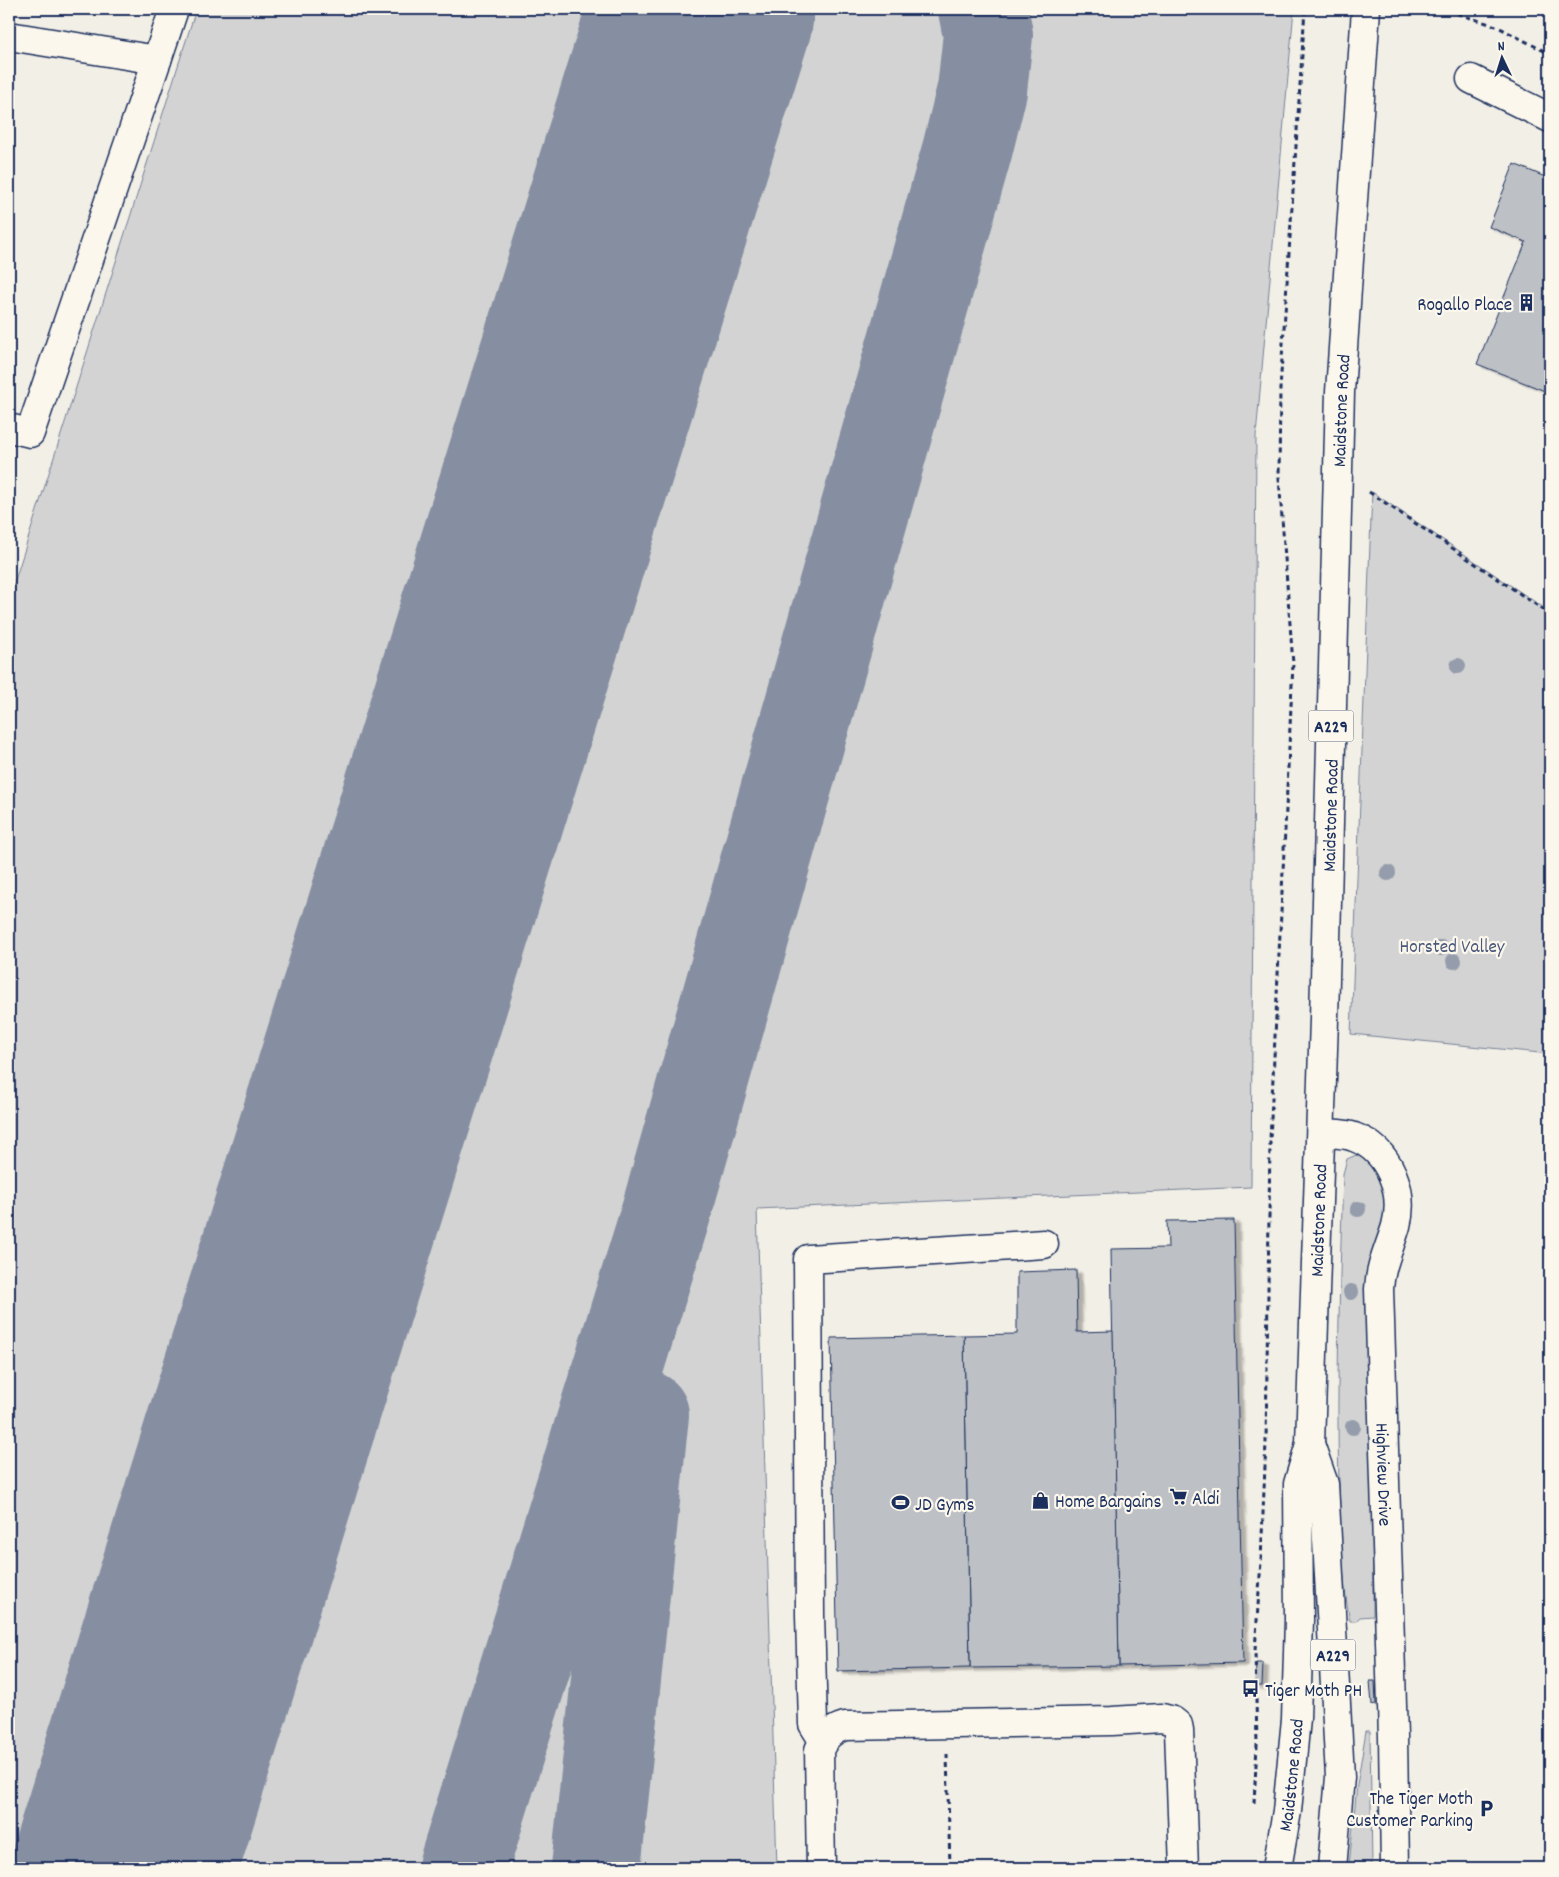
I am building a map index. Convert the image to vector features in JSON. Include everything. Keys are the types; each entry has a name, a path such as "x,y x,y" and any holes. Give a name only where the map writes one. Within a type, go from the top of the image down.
{"main road":[{"path":"9,428 30,433 174,9"},
{"name":"Maidstone Road","path":"1277,1868 1287,1811 1296,1719 1299,1620 1298,1484 1310,1444 1337,484 1343,343 1366,9"},
{"path":"9,36 157,60"},
{"path":"1471,79 1550,118"},
{"name":"Highview Drive","path":"1320,1133 1349,1135 1359,1139 1378,1153 1391,1171 1396,1185 1398,1200 1396,1226 1384,1263 1379,1289 1393,1737 1395,1868"},
{"path":"823,1740 813,1724 810,1615 808,1259 1044,1244"},
{"name":"Maidstone Road","path":"1310,1444 1324,1484 1339,1755 1337,1817 1332,1868"},
{"path":"821,1868 819,1756 823,1740 836,1729 845,1726 1112,1721 1162,1718 1170,1719 1176,1723 1179,1730 1184,1868"}],"path":[{"path":"1254,1808 1256,1745 1255,1651 1266,1442 1270,1140 1293,664 1279,478 1280,389 1305,9"},
{"path":"1449,11 1506,30 1550,54"},
{"path":"1337,484 1369,492 1550,614"},
{"path":"947,1724 950,1868"}],"green space":[{"path":"196,9 1294,9 1256,436 1251,1187 757,1209 777,1868 9,1868 9,599"},
{"name":"Horsted Valley","path":"1372,492 1550,612 1550,1054 1351,1034"},
{"path":"1356,1155 1367,1157 1386,1191 1373,1506 1373,1616 1360,1617 1356,1621 1350,1621 1343,1570 1341,1536 1338,1368 1343,1174 1347,1159"},
{"path":"1366,1731 1370,1731 1372,1868 1349,1866 1357,1785"}],"building":[{"name":"Rogallo Place","path":"1514,164 1550,179 1550,393 1477,364 1526,242 1489,227"},
{"name":"Aldi","path":"1234,1220 1243,1663 1119,1666 1111,1249 1168,1248 1167,1221"},
{"name":"Home Bargains","path":"1076,1270 1077,1332 1113,1331 1119,1666 970,1668 964,1335 1017,1334 1017,1272"},
{"name":"JD Gyms","path":"964,1335 970,1668 838,1671 831,1338"},
{"path":"1256,1663 1263,1663 1262,1686 1255,1686"},
{"path":"1370,1681 1375,1681 1376,1704 1372,1705"}],"taxiway":[{"path":"463,1868 665,1216 967,151 982,90 988,35 983,9"},
{"path":"596,1868 644,1415"}],"runway":[{"path":"123,1868 702,9"}],"place":[{"name":"Rogallo Place","path":"1526,303"},
{"name":"Aldi","path":"1178,1497"},
{"name":"Home Bargains","path":"1041,1500"},
{"name":"JD Gyms","path":"901,1503"},
{"name":"Tiger Moth PH","path":"1251,1689"},
{"name":"The Tiger Moth Customer Parking","path":"1487,1808"}]}
